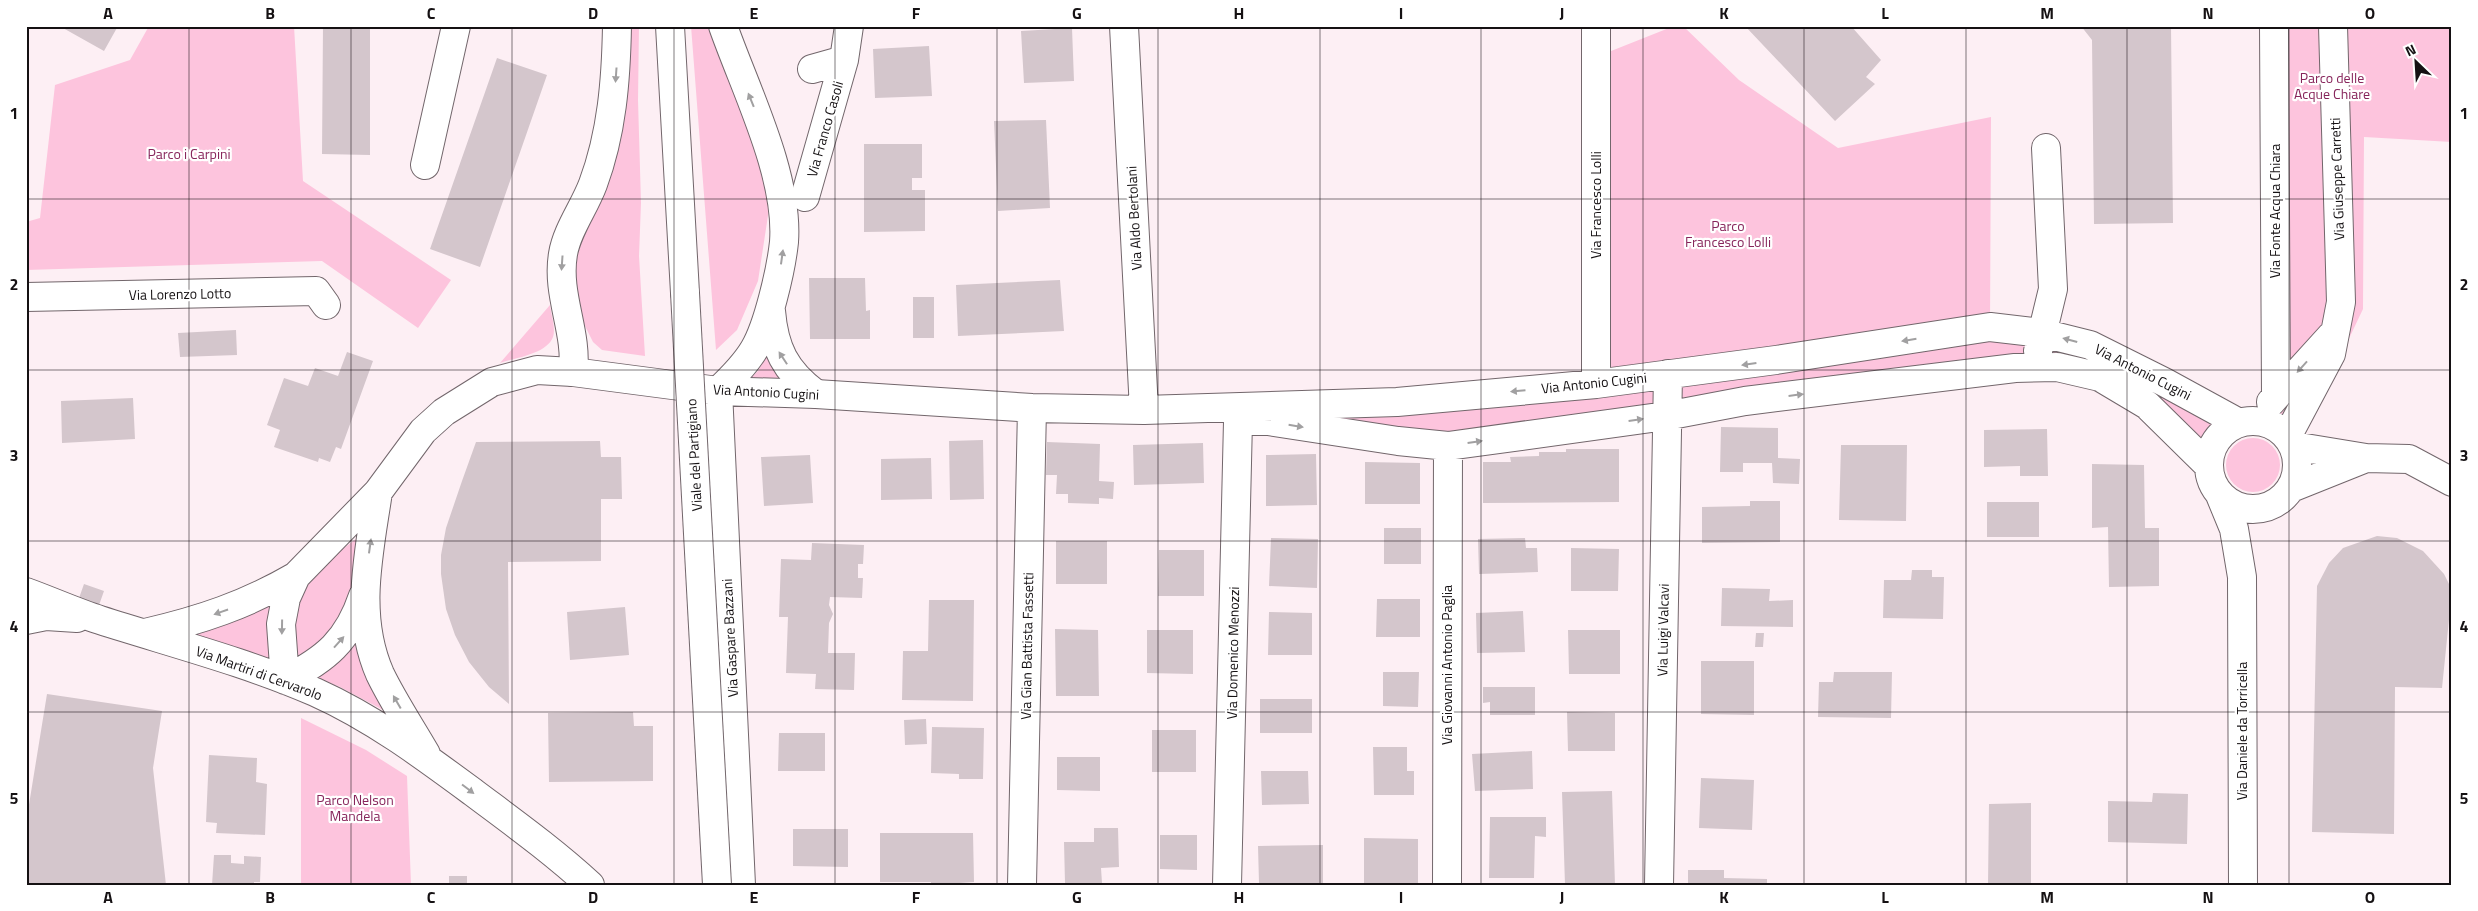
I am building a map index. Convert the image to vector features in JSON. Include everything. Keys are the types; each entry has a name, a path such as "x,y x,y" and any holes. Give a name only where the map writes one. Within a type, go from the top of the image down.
{"street":[{"path":"425,164 456,26"},
{"path":"573,372 574,347 562,285 563,252 593,184 607,137 616,73 617,26"},
{"name":"Viale del Partigiano","path":"670,26 717,885"},
{"path":"718,391 750,358 760,340 771,305 782,258 783,216 772,159 723,26"},
{"name":"Via Franco Casoli","path":"805,197 844,60 849,26"},
{"name":"Via Aldo Bertolani","path":"1124,26 1144,410"},
{"name":"Via Francesco Lolli","path":"1596,26 1596,384"},
{"name":"Via Fonte Acqua Chiara","path":"2274,26 2276,396"},
{"name":"Via Giuseppe Carretti","path":"2290,441 2330,354 2341,292 2333,26"},
{"name":"Via Franco Casoli","path":"812,70 844,60"},
{"path":"2035,367 2053,289 2046,148"},
{"name":"Via Lorenzo Lotto","path":"26,297 316,291 326,304"},
{"path":"771,305 773,332 778,351 792,372 816,394"},
{"name":"Via Antonio Cugini","path":"145,633 230,609 263,596 296,576 378,492 423,432 444,412 492,382 537,370 573,372 718,391 816,394 1032,408 1144,410 1397,402 1596,384 1990,327 2042,333 2090,346 2246,422 2271,424 2290,441 2366,458 2409,459 2452,482"},
{"path":"2208,465 2211,451 2217,438 2227,429 2246,422 2276,396 2335,331"},
{"name":"Via Antonio Cugini","path":"1144,410 1238,421 1268,421 1398,441 1448,446 1666,416 1745,402 2015,368 2057,367 2100,377 2147,405 2208,465 2213,485 2220,496"},
{"name":"Via Luigi Valcavi","path":"1659,885 1668,374"},
{"name":"Via Gaspare Bazzani","path":"718,391 741,885"},
{"name":"Via Gian Battista Fassetti","path":"1022,885 1032,408"},
{"name":"Via Domenico Menozzi","path":"1227,885 1238,421"},
{"path":"2220,496 2230,504 2255,510 2267,508 2285,496 2297,474 2297,460 2290,441"},
{"name":"Via Giovanni Antonio Paglia","path":"1448,446 1448,885"},
{"path":"2291,488 2366,458"},
{"name":"Via Antonio Cugini","path":"296,576 286,598 281,624 285,680 308,668 338,644 356,616 364,591 378,492"},
{"name":"Via Daniele da Torricella","path":"2220,496 2234,529 2242,577 2243,885"},
{"name":"Via Daniele da Torricella","path":"2242,577 2254,534 2267,508"},
{"name":"Via Antonio Cugini","path":"364,591 368,634 380,673 429,760"},
{"name":"Via Martiri di Cervarolo","path":"26,592 99,620 145,633 285,680 346,708 390,733 429,760 556,854 590,885"},
{"path":"26,620 46,616 99,620"}],"green space":[{"name":"Parco i Carpini","path":"149,26 294,26 303,181 451,280 418,328 322,261 26,270 26,222 40,218 55,85 130,60"},
{"path":"625,26 639,26 638,100 641,203 639,256 645,356 602,350 593,342 580,316 575,300 574,252"},
{"path":"691,26 710,26 750,126 765,179 769,209 758,281 737,330 716,350"},
{"name":"Parco Francesco Lolli","path":"1674,26 1683,26 1739,80 1838,148 1991,117 1990,327 2042,333 2227,429 2217,438 2211,451 2147,405 2057,367 1448,446 1268,421 1596,384 1596,57"},
{"name":"Parco delle Acque Chiare","path":"2271,26 2452,26 2452,142 2364,137 2363,309 2317,406 2287,437 2271,424"},
{"path":"550,305 554,330 550,343 537,351 500,363"},
{"path":"768,349 793,383 746,382 758,371"},
{"path":"2248,438 2258,438 2268,442 2276,450 2280,465 2276,480 2268,488 2258,492 2248,492 2238,488 2230,480 2226,470 2226,460 2230,450 2238,442"},
{"path":"361,535 352,601 334,634 299,659 291,654 297,595 331,558"},
{"path":"275,600 274,661 189,633"},
{"path":"358,638 385,711 340,687 313,676"},
{"name":"Parco Nelson Mandela","path":"301,718 366,750 407,776 411,885 301,885"}],"building":[{"path":"64,26 118,26 104,51 63,28"},
{"path":"323,26 370,26 370,155 322,154"},
{"path":"1745,26 1851,26 1881,60 1866,77 1875,84 1835,121"},
{"path":"2081,26 2171,26 2173,223 2094,224 2092,40"},
{"path":"1072,28 1074,81 1024,83 1021,31"},
{"path":"929,46 932,96 875,98 873,49"},
{"path":"497,58 547,75 480,267 430,249"},
{"path":"1046,120 1050,208 998,211 994,121"},
{"path":"864,144 922,144 922,178 912,178 912,190 925,190 925,231 864,232"},
{"path":"809,278 865,278 866,311 870,310 870,339 810,339"},
{"path":"1060,280 1064,331 958,336 956,285"},
{"path":"913,297 934,297 934,338 913,338"},
{"path":"236,330 237,355 180,357 178,333"},
{"path":"347,352 373,361 341,449 336,447 330,462 319,458 318,462 274,447 280,430 267,425 284,378 308,386 315,368 338,376"},
{"path":"133,398 135,439 62,443 61,401"},
{"path":"1721,427 1778,428 1778,458 1800,459 1799,484 1773,483 1772,463 1743,463 1743,472 1720,472"},
{"path":"2047,429 2048,476 2020,476 2020,466 1984,467 1984,430"},
{"path":"983,440 984,499 950,500 949,441"},
{"path":"600,441 601,457 621,457 622,499 601,499 601,561 508,562 509,704 489,687 469,662 455,635 446,609 441,574 441,555 446,528 462,481 476,442"},
{"path":"1047,442 1100,444 1099,481 1114,482 1113,499 1099,498 1099,504 1068,503 1068,494 1056,494 1057,475 1046,475"},
{"path":"1203,443 1204,483 1134,485 1133,445"},
{"path":"1841,445 1907,445 1906,521 1839,520"},
{"path":"1566,449 1619,449 1619,502 1483,503 1483,462 1511,462 1510,457 1539,456 1539,452 1566,452"},
{"path":"1316,454 1317,505 1266,506 1266,455"},
{"path":"810,455 813,503 764,506 761,457"},
{"path":"931,458 932,499 881,500 881,459"},
{"path":"1365,462 1420,463 1420,504 1365,504"},
{"path":"2092,464 2144,465 2145,528 2159,528 2159,586 2109,587 2108,527 2092,528"},
{"path":"1750,501 1780,501 1780,542 1702,543 1702,507 1750,506"},
{"path":"1987,502 2039,502 2039,537 1987,537"},
{"path":"1384,528 1421,528 1421,564 1384,564"},
{"path":"2377,536 2397,538 2423,551 2444,574 2452,590 2442,688 2395,687 2394,834 2312,832 2317,586 2329,563 2343,548"},
{"path":"1271,538 1318,539 1317,588 1269,586"},
{"path":"1525,538 1526,548 1537,548 1538,572 1479,574 1478,539"},
{"path":"1056,541 1107,541 1107,584 1056,584"},
{"path":"812,543 864,545 863,564 858,564 858,578 863,578 862,598 830,597 829,605 833,614 829,623 828,653 855,653 854,690 815,689 816,674 786,673 788,617 779,617 781,559 811,560"},
{"path":"1571,548 1619,549 1618,591 1571,591"},
{"path":"1159,550 1204,550 1204,596 1158,596"},
{"path":"1912,570 1932,570 1932,577 1944,577 1943,619 1883,618 1884,580 1911,580"},
{"path":"84,584 104,591 98,608 78,601"},
{"path":"1722,588 1770,589 1769,601 1793,600 1793,627 1721,626"},
{"path":"1377,599 1420,599 1420,637 1376,637"},
{"path":"929,600 974,600 973,701 902,700 903,651 928,651"},
{"path":"625,607 629,655 570,660 567,612"},
{"path":"1523,611 1525,652 1477,653 1476,613"},
{"path":"1269,612 1312,613 1312,655 1268,655"},
{"path":"1055,629 1098,630 1099,696 1056,696"},
{"path":"1147,630 1193,630 1193,674 1147,673"},
{"path":"1568,630 1620,630 1620,674 1569,674"},
{"path":"1756,633 1764,633 1763,647 1755,647"},
{"path":"1701,661 1754,661 1754,715 1701,714"},
{"path":"1383,672 1419,672 1418,707 1383,706"},
{"path":"1834,672 1892,672 1891,718 1818,717 1819,682 1833,682"},
{"path":"1483,687 1535,687 1535,715 1490,715 1490,702 1483,703"},
{"path":"47,694 162,711 153,768 166,885 26,885 26,823"},
{"path":"1260,699 1312,699 1312,733 1260,733"},
{"path":"633,712 634,726 653,726 653,781 549,782 548,713"},
{"path":"1567,712 1615,713 1615,751 1568,751"},
{"path":"926,719 927,744 905,745 904,720"},
{"path":"932,727 984,728 983,779 959,779 959,774 931,773"},
{"path":"1152,730 1196,730 1196,772 1152,772"},
{"path":"779,733 825,733 825,771 778,771"},
{"path":"1373,747 1407,747 1407,771 1414,771 1414,795 1374,795"},
{"path":"1532,751 1533,789 1475,791 1472,754"},
{"path":"209,755 257,758 256,782 267,784 265,835 216,833 217,823 206,822"},
{"path":"1057,757 1100,757 1100,791 1057,790"},
{"path":"1261,771 1308,771 1309,804 1262,805"},
{"path":"1701,778 1754,780 1752,830 1699,828"},
{"path":"1612,791 1615,885 1565,885 1562,792"},
{"path":"2153,793 2188,794 2187,844 2108,842 2108,801 2152,802"},
{"path":"2031,803 2031,885 1988,885 1989,804"},
{"path":"1490,817 1546,817 1546,837 1535,836 1534,878 1489,878"},
{"path":"1094,828 1118,828 1119,867 1101,868 1102,883 1065,883 1064,842 1094,842"},
{"path":"793,829 848,829 848,867 793,866"},
{"path":"880,833 973,833 974,882 931,885 931,882 880,882"},
{"path":"1160,835 1197,835 1197,870 1160,869"},
{"path":"1364,838 1418,839 1418,884 1364,884"},
{"path":"1323,845 1323,883 1259,883 1258,846"},
{"path":"214,855 231,855 231,863 244,864 244,856 261,857 260,882 254,882 254,885 212,885"},
{"path":"1688,870 1724,870 1724,878 1767,879 1767,885 1688,885"},
{"path":"449,876 467,876 467,885 449,885"}]}
